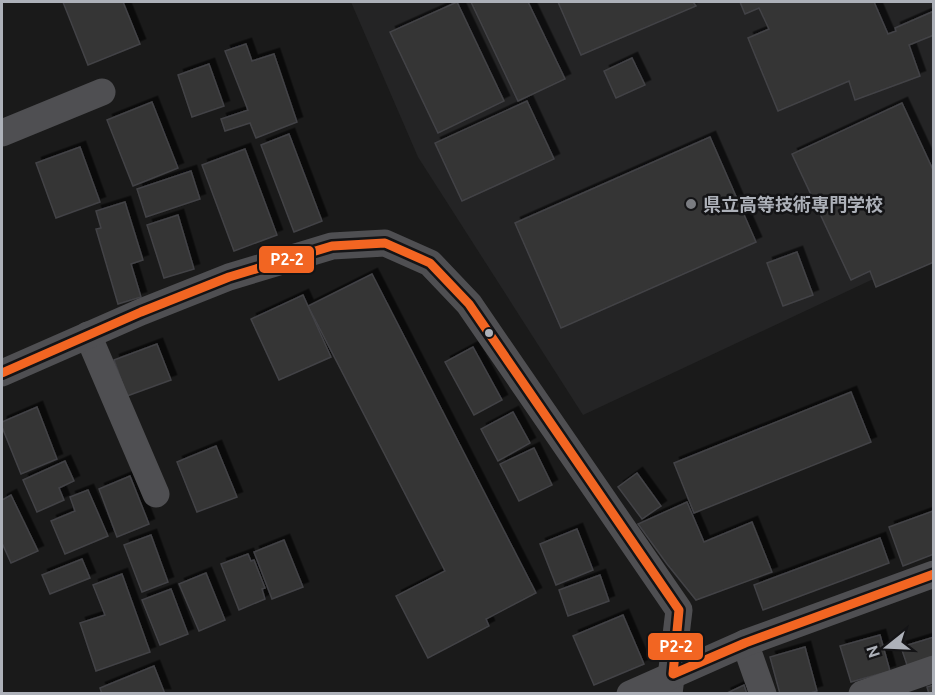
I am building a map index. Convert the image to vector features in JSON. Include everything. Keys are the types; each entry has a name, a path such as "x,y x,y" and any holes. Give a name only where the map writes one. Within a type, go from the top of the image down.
{"street":[{"path":"2,133 102,92"},
{"path":"2,372 141,312 229,278 332,246 385,243 430,263 469,304 679,610 671,684"},
{"path":"88,335 156,494"},
{"path":"630,693 671,684 745,642 933,574"},
{"path":"745,642 763,693"},
{"path":"862,693 933,669"}],"shaded area":[{"name":"県立高等技術専門学校","path":"351,2 933,2 933,251 583,415 418,157"}],"building":[{"path":"63,2 123,2 140,44 88,65"},
{"path":"457,2 504,101 438,133 390,32"},
{"path":"471,2 528,2 565,79 518,101"},
{"path":"558,2 693,2 696,6 581,55"},
{"path":"740,2 874,2 888,34 896,31 895,28 934,11 934,35 909,45 920,76 855,100 849,81 778,111 748,38 769,29 759,8 745,14"},
{"path":"246,44 252,61 274,54 297,122 256,138 250,123 225,131 221,119 248,110 225,51"},
{"path":"632,58 645,85 616,98 604,71"},
{"path":"209,64 224,106 192,117 178,75"},
{"path":"527,101 554,159 462,201 435,143"},
{"path":"152,102 178,168 133,186 107,120"},
{"path":"902,103 934,172 934,262 876,287 870,271 851,280 792,154"},
{"path":"289,134 322,221 294,232 261,145"},
{"path":"710,137 756,242 561,328 515,223"},
{"path":"80,147 100,202 56,218 36,163"},
{"path":"245,149 277,235 234,251 202,165"},
{"path":"191,171 200,199 146,217 137,189"},
{"path":"125,202 143,260 131,264 141,297 118,304 96,229 101,228 96,211"},
{"path":"178,215 194,269 164,278 147,225"},
{"path":"797,252 813,295 783,306 767,263"},
{"path":"372,274 536,593 486,619 489,626 428,658 396,596 445,571 308,306"},
{"path":"303,295 331,357 279,380 251,319"},
{"path":"157,344 171,380 127,396 114,360"},
{"path":"473,347 502,400 474,415 445,362"},
{"path":"851,392 871,442 694,513 674,463"},
{"path":"37,407 57,459 21,474 2,422"},
{"path":"513,412 530,443 498,461 481,429"},
{"path":"216,446 237,497 197,512 177,462"},
{"path":"534,448 552,485 519,501 500,464"},
{"path":"65,461 74,481 59,488 64,500 37,512 23,480"},
{"path":"637,473 661,506 642,519 618,487"},
{"path":"130,476 149,524 117,537 99,489"},
{"path":"88,490 108,536 65,554 51,521 75,511 70,497"},
{"path":"11,495 38,551 11,563 2,543 2,500"},
{"path":"687,502 704,542 752,522 772,572 696,600 638,524"},
{"path":"933,511 934,554 903,566 889,527"},
{"path":"577,529 593,570 556,585 540,544"},
{"path":"151,535 168,582 142,592 124,545"},
{"path":"880,538 889,563 763,610 754,585"},
{"path":"284,540 303,587 272,599 254,552"},
{"path":"248,554 251,561 254,560 265,588 262,589 265,599 239,610 221,564"},
{"path":"82,559 90,578 50,594 42,575"},
{"path":"206,573 225,620 199,631 179,584"},
{"path":"122,574 150,652 96,671 80,623 105,615 93,585"},
{"path":"600,575 609,601 568,616 559,590"},
{"path":"171,589 188,634 160,645 142,600"},
{"path":"623,615 644,664 594,685 573,636"},
{"path":"880,635 890,671 851,682 840,646"},
{"path":"934,637 934,660 908,668 901,647"},
{"path":"805,647 817,691 807,694 780,694 770,657"},
{"path":"154,666 165,694 102,694 100,688"},
{"path":"744,685 747,694 725,694"},
{"path":"934,685 934,694 929,694 927,687"}],"transit line":[{"name":"P2-2","path":"2,373 141,312 229,277 332,246 385,243 430,263 469,304 679,610 673,674 745,643 934,574"}],"place":[{"name":"県立高等技術専門学校","path":"691,204"}]}
